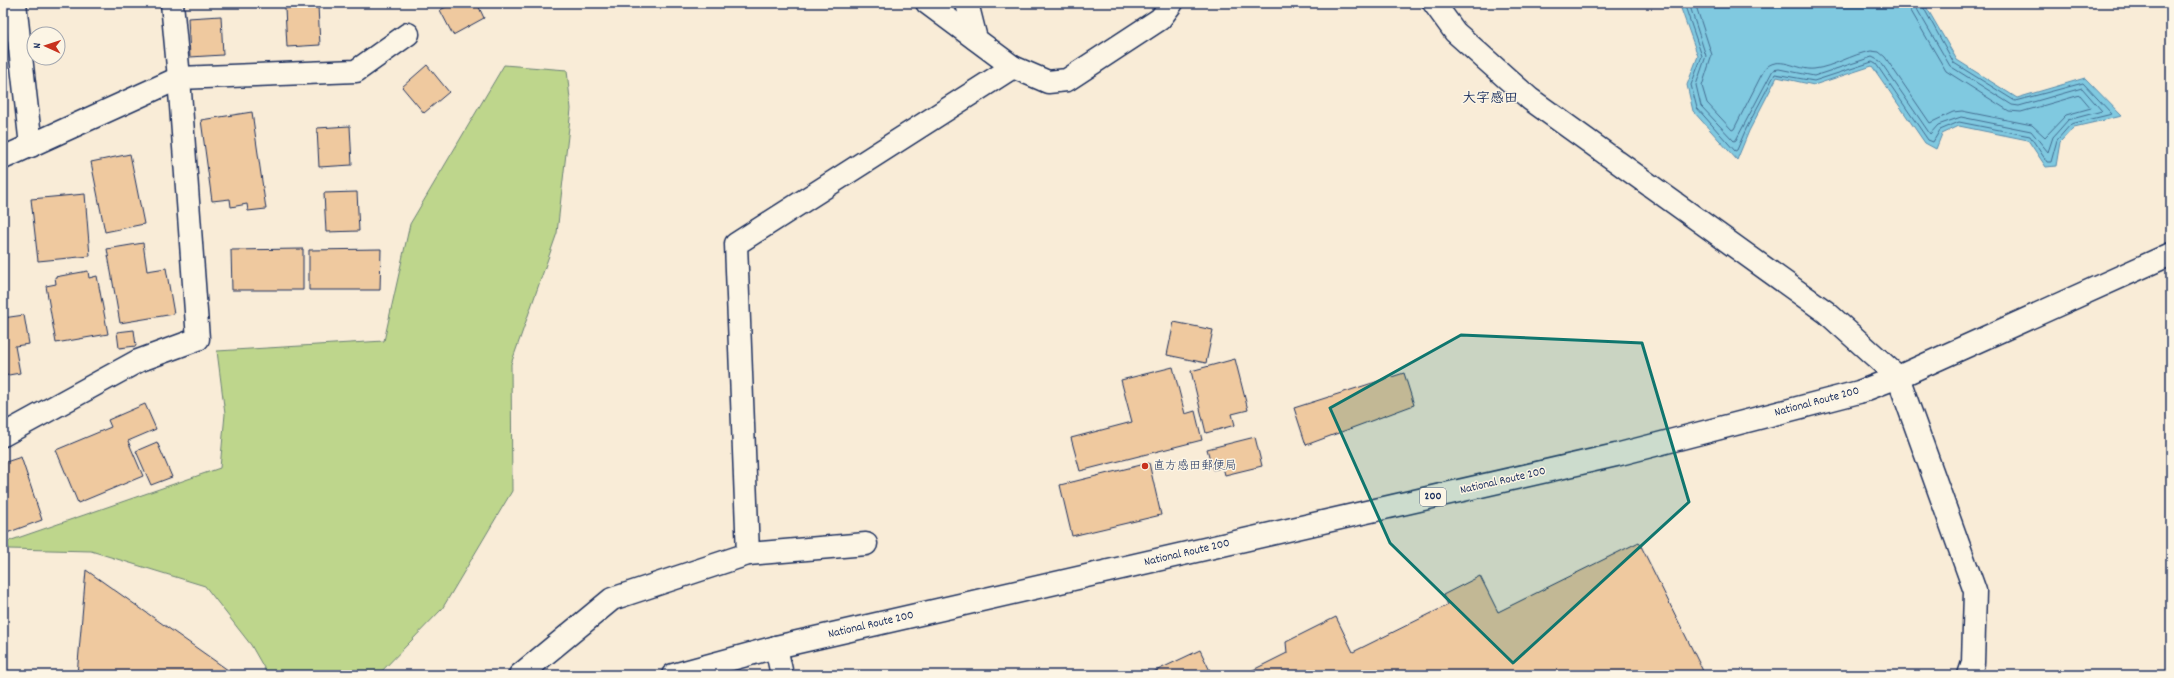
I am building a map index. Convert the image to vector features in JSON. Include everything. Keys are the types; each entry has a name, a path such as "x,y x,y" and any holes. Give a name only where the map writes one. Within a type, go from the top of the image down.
{"main road":[{"path":"15,3 31,146"},
{"path":"3,435 138,361 198,340 179,78 172,3"},
{"path":"927,3 1013,67 1048,82 1067,80 1163,8"},
{"path":"967,3 976,39"},
{"path":"1434,3 1455,32 1530,99 1826,312 1898,377 1975,591 1973,663 1969,675"},
{"path":"3,158 179,78 356,71 408,34"},
{"path":"748,554 736,244 1013,67"},
{"name":"National Route 200","path":"673,675 776,647 1616,455 1859,392 1898,377 2171,254"},
{"path":"520,675 612,598 748,554 866,544"},
{"path":"776,647 782,675"}],"highlighted area":[{"path":"1461,335 1642,343 1689,502 1513,663 1390,543 1330,408"}],"green space":[{"path":"504,65 567,70 571,109 557,233 511,364 512,491 442,609 378,675 268,675 251,645 205,586 91,551 9,549 6,542 220,468 225,414 217,351 384,341 410,224"}],"water":[{"path":"1679,3 1924,3 1957,60 2017,98 2085,78 2122,116 2074,127 2060,142 2056,166 2046,167 2028,140 1959,126 1942,134 1936,149 1925,143 1872,66 1814,85 1777,77 1749,131 1737,160 1693,111 1687,85 1698,56"}],"building":[{"path":"454,3 477,3 484,18 453,35 440,10"},
{"path":"318,6 320,45 287,47 285,8"},
{"path":"221,16 223,55 190,57 188,18"},
{"path":"427,65 449,92 424,113 402,87"},
{"path":"252,112 266,209 248,211 247,204 231,207 230,199 212,201 201,120"},
{"path":"350,126 352,165 319,167 317,128"},
{"path":"130,154 144,224 105,232 91,162"},
{"path":"357,192 359,231 326,232 324,193"},
{"path":"85,194 90,256 38,261 31,199"},
{"path":"143,243 147,271 166,268 174,314 120,323 107,249"},
{"path":"303,249 303,290 232,290 231,250"},
{"path":"381,249 380,290 309,290 309,250"},
{"path":"88,271 89,278 97,276 108,334 56,343 46,286 56,284 55,277"},
{"path":"24,315 29,344 15,346 20,373 3,376 3,318"},
{"path":"1174,322 1213,330 1206,363 1167,355"},
{"path":"134,330 136,346 119,348 117,332"},
{"path":"1235,359 1248,410 1232,414 1235,425 1206,433 1191,371"},
{"path":"1173,367 1185,414 1195,411 1202,440 1080,471 1071,438 1132,422 1121,380"},
{"path":"1404,373 1414,405 1306,445 1294,408"},
{"path":"145,404 156,429 128,441 143,476 78,503 56,450 111,427 108,420"},
{"path":"1255,437 1262,466 1225,475 1223,467 1213,470 1207,449"},
{"path":"157,442 172,477 151,485 136,451"},
{"path":"21,457 42,520 4,534 3,463"},
{"path":"1149,463 1161,515 1072,536 1060,485"},
{"path":"1639,542 1705,675 1243,675 1287,653 1286,642 1336,617 1353,652 1448,605 1443,595 1480,576 1498,612"},
{"path":"86,570 235,675 77,675"},
{"path":"1200,650 1212,675 1147,675"}],"place":[{"name":"直方感田郵便局","path":"1145,466"}],"district":[{"name":"大字感田","path":"1490,99"}]}
